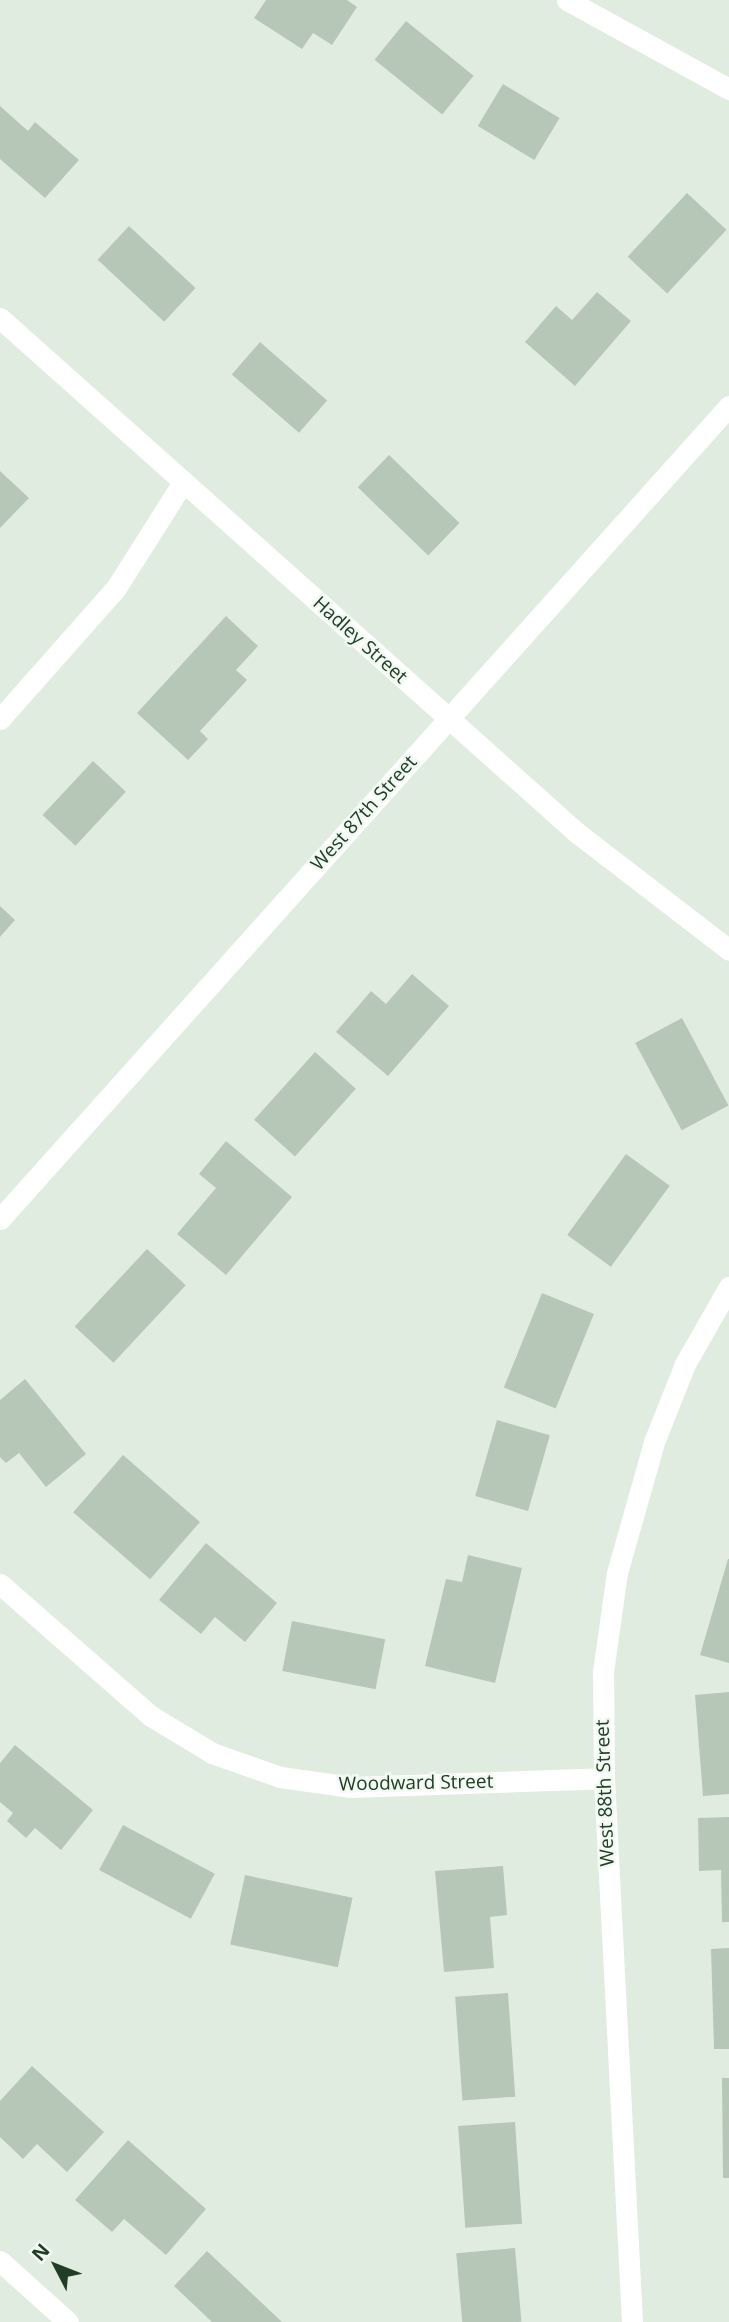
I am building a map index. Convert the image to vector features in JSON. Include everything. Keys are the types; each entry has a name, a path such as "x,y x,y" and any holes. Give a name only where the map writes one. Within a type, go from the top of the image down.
{"street":[{"path":"567,0 729,89"},
{"name":"Hadley Street","path":"0,318 576,832 729,950"},
{"name":"West 87th Street","path":"0,1219 729,406"},
{"path":"0,719 116,588 183,482"},
{"name":"West 88th Street","path":"632,2322 604,1778 603,1672 617,1573 654,1442 685,1364 729,1287"},
{"name":"Woodward Street","path":"0,1584 151,1716 212,1753 280,1777 351,1787 604,1778"},
{"path":"0,2261 68,2322"}],"building":[{"path":"266,0 347,0 357,7 332,45 313,33 302,49 254,18"},
{"path":"406,21 474,76 442,115 375,60"},
{"path":"503,84 560,118 534,160 478,126"},
{"path":"0,106 28,131 35,122 79,160 45,198 0,159"},
{"path":"687,193 726,230 667,293 628,257"},
{"path":"129,226 196,288 164,322 98,260"},
{"path":"597,292 631,321 575,386 525,342 556,306 572,320"},
{"path":"260,342 327,400 299,433 232,374"},
{"path":"389,455 459,523 428,555 358,487"},
{"path":"0,471 29,498 0,528"},
{"path":"226,616 258,646 236,670 247,680 200,731 208,739 188,760 137,713"},
{"path":"93,761 126,792 75,846 43,815"},
{"path":"0,906 15,920 0,937"},
{"path":"412,974 449,1006 388,1076 336,1032 371,991 386,1004"},
{"path":"682,1018 728,1105 682,1130 635,1043"},
{"path":"315,1052 356,1089 295,1156 254,1120"},
{"path":"226,1141 292,1197 226,1275 177,1234 216,1188 199,1174"},
{"path":"626,1154 670,1186 611,1267 567,1235"},
{"path":"147,1249 186,1285 113,1363 75,1327"},
{"path":"542,1293 594,1314 556,1409 504,1388"},
{"path":"25,1379 86,1454 46,1487 19,1453 6,1463 0,1457 0,1400"},
{"path":"497,1420 550,1435 528,1511 475,1496"},
{"path":"123,1455 200,1522 150,1579 73,1512"},
{"path":"206,1543 277,1603 245,1642 215,1617 201,1634 159,1600"},
{"path":"468,1555 522,1568 495,1683 425,1666 446,1579 462,1582"},
{"path":"729,1559 729,1663 700,1655"},
{"path":"292,1621 385,1639 376,1689 282,1671"},
{"path":"729,1692 729,1794 703,1796 695,1695"},
{"path":"15,1745 93,1810 61,1850 35,1828 26,1838 7,1821 13,1813 0,1802 0,1763"},
{"path":"729,1817 729,1922 722,1922 721,1870 699,1871 698,1818"},
{"path":"123,1825 215,1874 191,1919 99,1870"},
{"path":"503,1866 507,1915 490,1917 494,1968 444,1972 435,1871"},
{"path":"245,1875 353,1898 338,1967 230,1944"},
{"path":"729,1948 729,2049 714,2049 711,1949"},
{"path":"508,1993 515,2097 462,2100 455,1997"},
{"path":"32,2066 104,2132 67,2172 37,2144 23,2159 0,2137 0,2101"},
{"path":"722,2078 729,2078 729,2178 723,2178"},
{"path":"515,2122 522,2224 465,2228 458,2126"},
{"path":"128,2140 206,2209 166,2255 124,2219 112,2232 75,2200"},
{"path":"515,2248 521,2322 462,2322 456,2253"},
{"path":"207,2251 282,2322 212,2322 174,2286"}]}
